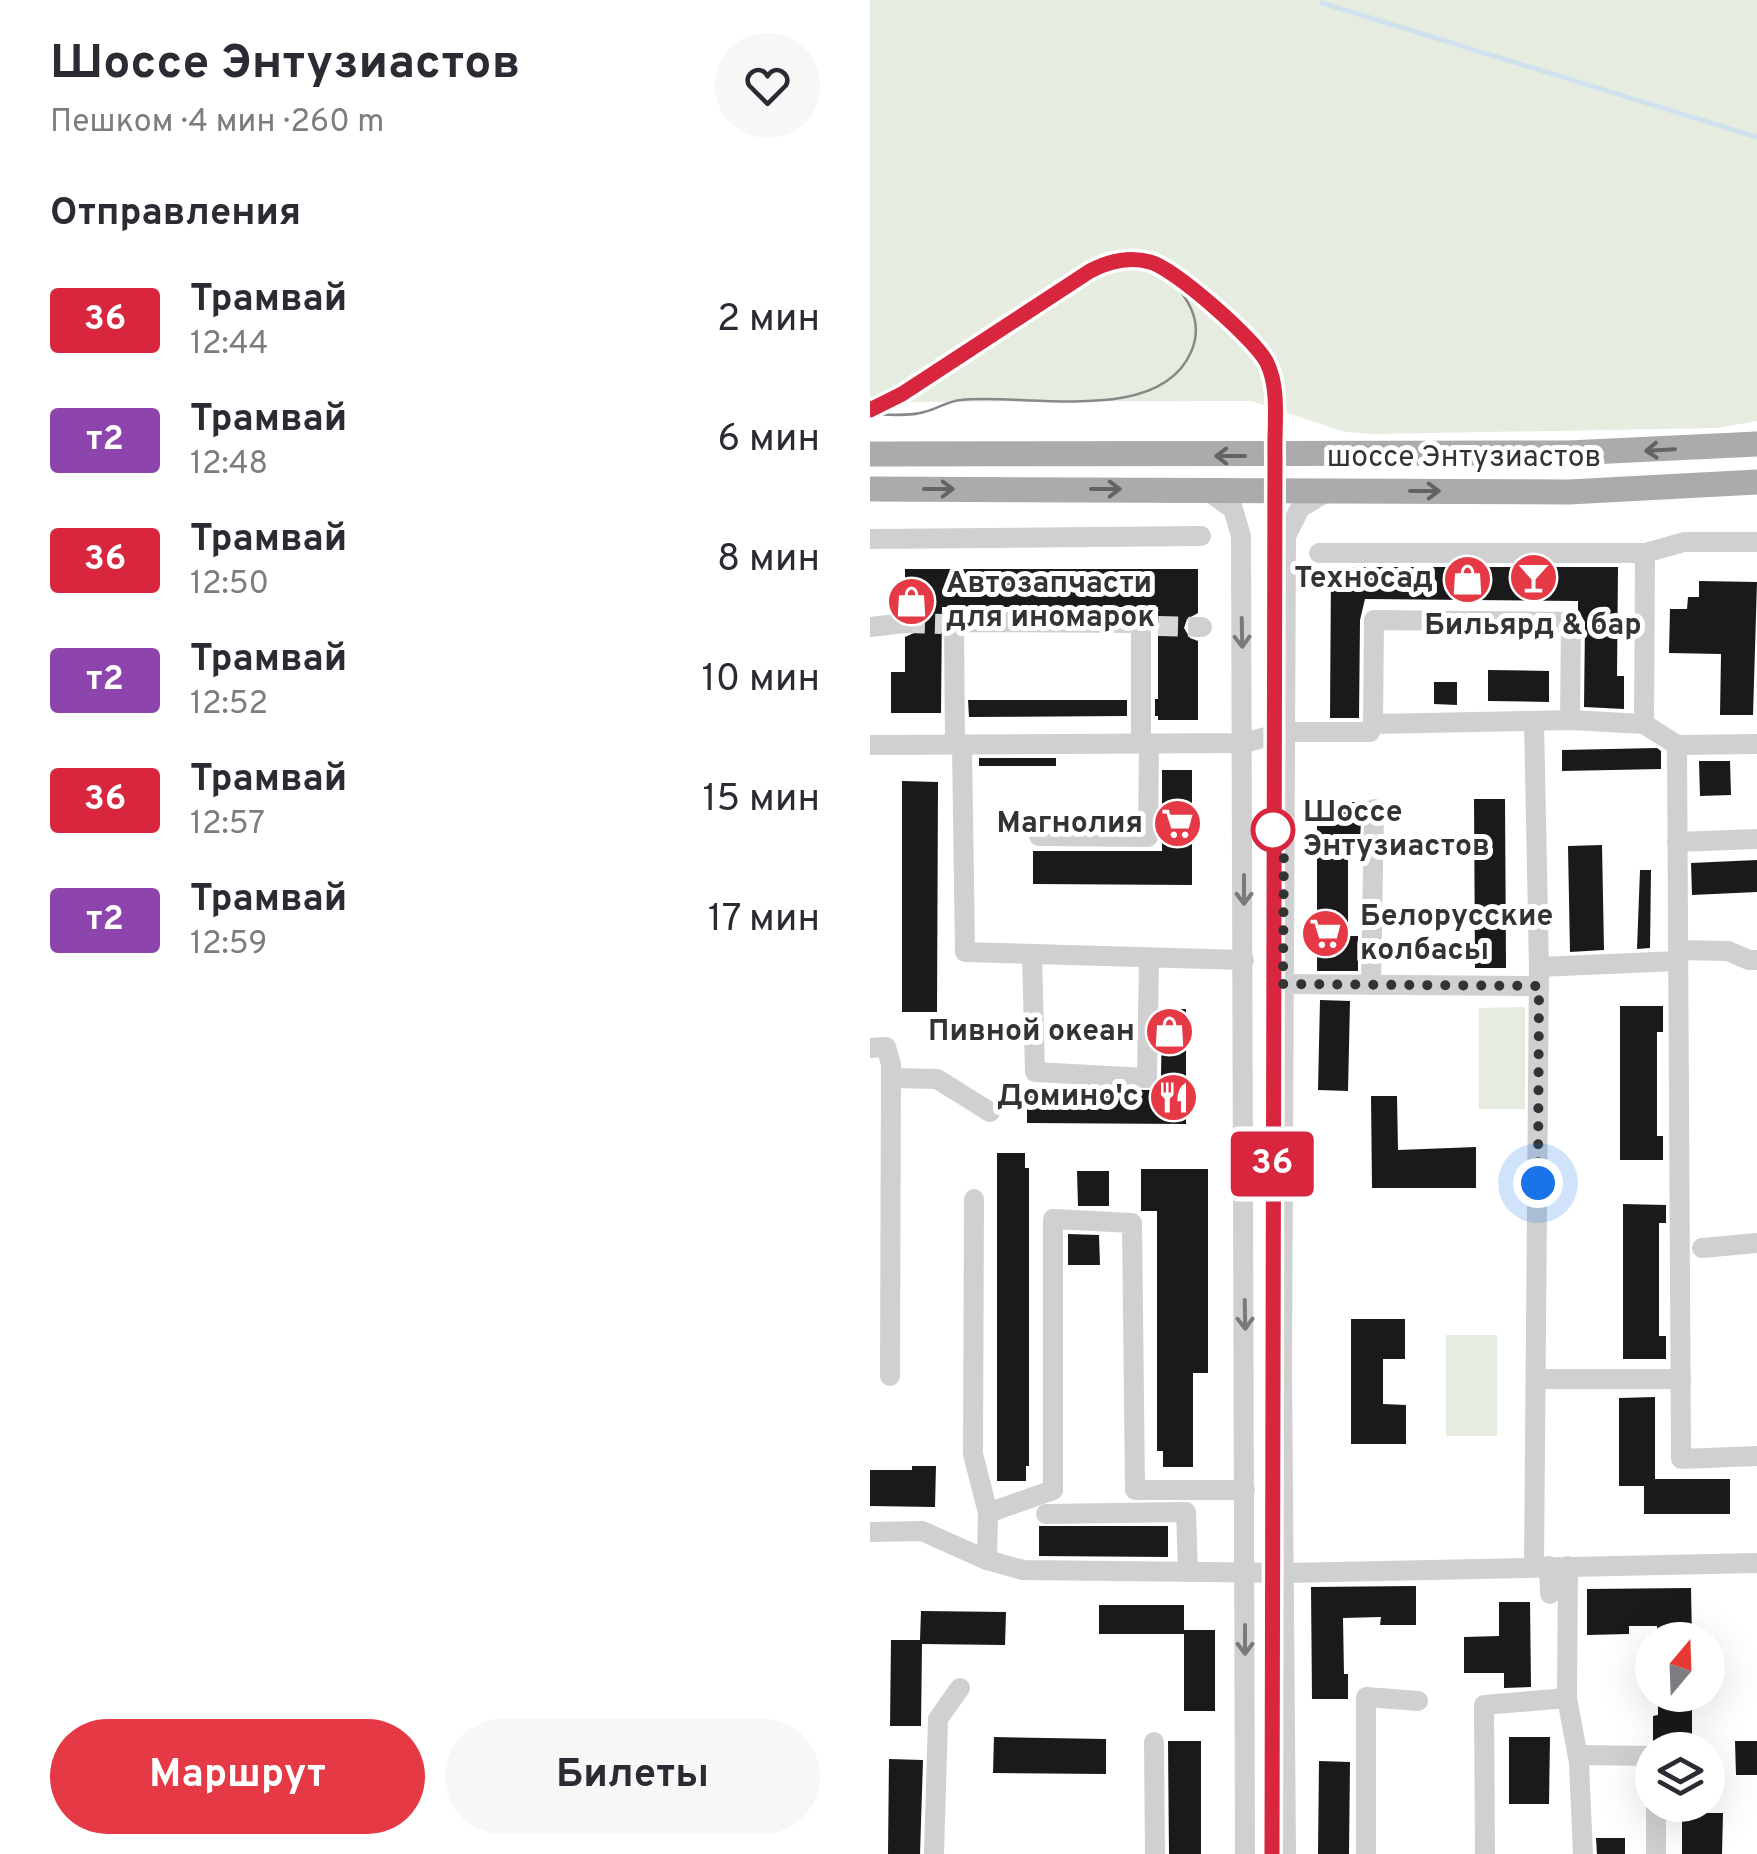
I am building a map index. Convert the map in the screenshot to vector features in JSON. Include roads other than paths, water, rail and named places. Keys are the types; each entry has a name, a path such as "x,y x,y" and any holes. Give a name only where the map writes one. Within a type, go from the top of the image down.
{"main road":[{"name":"шоссе Энтузиастов","path":"870,454 1569,453 1757,444"},
{"name":"шоссе Энтузиастов","path":"870,490 1569,492 1757,482"}],"street":[{"path":"1205,489 1232,509 1241,536 1245,1854"},
{"path":"1286,1854 1282,1370 1286,536 1300,508 1328,490"},
{"path":"870,539 1201,536"},
{"path":"1319,553 1645,553 1684,542 1757,542"},
{"path":"1644,724 1645,553"},
{"path":"870,745 1244,743 1284,732 1370,732 1374,620 1571,622 1570,720"},
{"path":"870,626 905,623"},
{"path":"1039,836 1148,837 1145,743 1150,625 948,623 959,745 965,952 1244,960"},
{"path":"1373,724 1570,720 1644,724 1678,745 1757,744"},
{"path":"1534,721 1539,976 1536,1380 1551,1566 1578,1755 1583,1854"},
{"path":"1678,745 1681,1459 1757,1456"},
{"path":"1371,985 1374,808"},
{"path":"1678,842 1757,840"},
{"path":"1283,984 1449,990 1728,950 1757,960"},
{"path":"1032,954 1036,1072 1147,1078 1149,959"},
{"path":"870,1048 886,1048 891,1078 890,1376"},
{"path":"891,1078 937,1079 990,1112"},
{"path":"974,1198 973,1454 988,1513 988,1560"},
{"path":"988,1513 1053,1490 1053,1220 1132,1223 1135,1490 1244,1490"},
{"path":"1702,1248 1757,1242"},
{"path":"1536,1380 1680,1379"},
{"path":"1046,1514 1186,1512 1188,1572"},
{"path":"870,1532 922,1532 1023,1570 1286,1572 1757,1563"},
{"path":"1550,1594 1551,1566"},
{"path":"934,1854 938,1718 960,1688"},
{"path":"1366,1854 1366,1698 1418,1701"},
{"path":"1486,1854 1484,1706 1567,1698"},
{"path":"1154,1742 1155,1854"},
{"path":"1578,1755 1635,1756"},
{"path":"1656,1822 1656,1854"}],"waterway":[{"path":"1322,3 1757,137"}],"tunnel":[{"path":"905,623 942,624"},
{"path":"1158,626 1198,627"}],"tram line":[{"path":"870,410 922,382 1090,271 1127,259 1161,267 1194,291 1248,339 1271,374 1276,409 1272,1854"},
{"name":"36","path":"870,410 902,394 1090,271 1116,260 1147,260 1171,272 1260,352 1271,373 1275,456 1272,1854"},
{"path":"870,414 918,414 961,400 1088,401 1151,390 1175,375 1194,343 1194,317 1177,287"}],"place":[{"name":"Бильярд & бар","path":"1533,577"},
{"name":"Техносад","path":"1468,579"},
{"name":"Автозапчасти для иномарок","path":"911,601"},
{"name":"Магнолия","path":"1178,824"},
{"name":"Шоссе Энтузиастов","path":"1273,830"},
{"name":"Белорусские колбасы","path":"1325,934"},
{"name":"Пивной океан","path":"1170,1032"},
{"name":"Домино'c","path":"1174,1097"}]}
